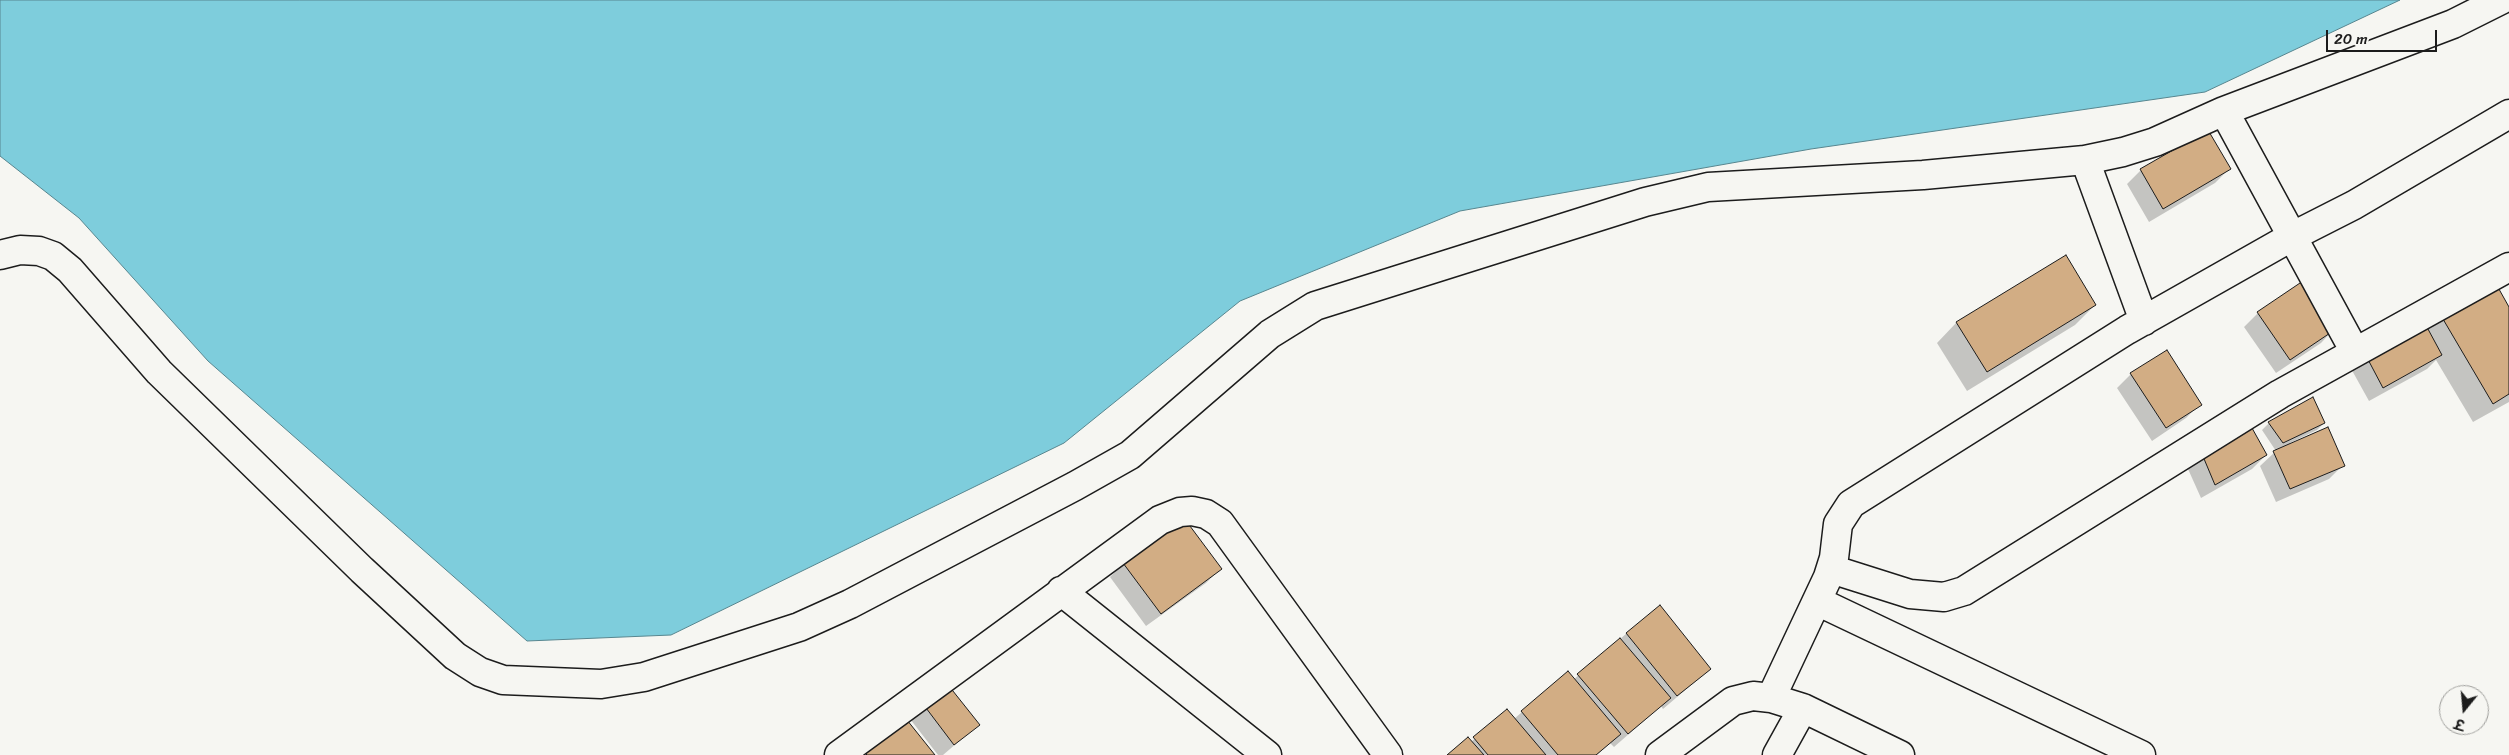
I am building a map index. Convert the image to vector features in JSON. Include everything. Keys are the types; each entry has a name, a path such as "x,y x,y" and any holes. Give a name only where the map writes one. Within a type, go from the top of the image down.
{"street":[{"path":"0,255 20,250 39,250 53,256 70,270 166,379 362,570 455,656 480,672 503,680 601,684 644,678 799,627 850,604 1075,486 1130,455 1270,334 1315,306 1645,202 1708,187 1923,175 2085,160 2155,142 2224,111 2452,24 2501,0"},
{"path":"2224,111 2355,352"},
{"path":"1771,698 1831,569 1838,524 1851,504 2144,321 2293,236 2354,204 2509,114"},
{"path":"2085,160 2144,321"},
{"path":"1831,569 1910,594 1944,597 1964,591 2280,394 2509,267"},
{"path":"839,755 1160,520 1186,511 1206,514 1220,523 1388,755"},
{"path":"1061,591 1267,755"},
{"path":"1817,601 2141,755"},
{"path":"1660,755 1733,701 1753,696 1771,698 1803,708 1900,755"},
{"path":"1777,755 1803,708"}],"water":[{"path":"0,0 2400,0 2205,92 1811,149 1460,211 1240,301 1064,443 671,635 527,641 208,361 79,218 0,156"}],"building":[{"path":"2208,130 2231,169 2163,209 2140,169"},
{"path":"2066,255 2096,305 1987,372 1956,322"},
{"path":"2303,281 2336,329 2290,360 2257,312"},
{"path":"2495,282 2509,307 2509,394 2493,404 2440,314"},
{"path":"2422,318 2442,355 2383,388 2363,350"},
{"path":"2167,350 2202,405 2166,428 2130,373"},
{"path":"2313,397 2325,423 2283,443 2268,422"},
{"path":"2328,427 2345,466 2290,489 2273,451"},
{"path":"2252,428 2267,455 2215,485 2202,454"},
{"path":"1184,518 1222,569 1161,614 1123,563"},
{"path":"1660,605 1711,669 1677,696 1626,633"},
{"path":"1620,638 1671,698 1628,734 1577,674"},
{"path":"1568,671 1621,734 1596,755 1558,755 1521,711"},
{"path":"945,681 980,725 954,745 920,700"},
{"path":"1507,709 1546,755 1488,755 1473,737"},
{"path":"907,720 935,755 867,755 865,753"},
{"path":"1468,737 1484,755 1447,755"}]}
